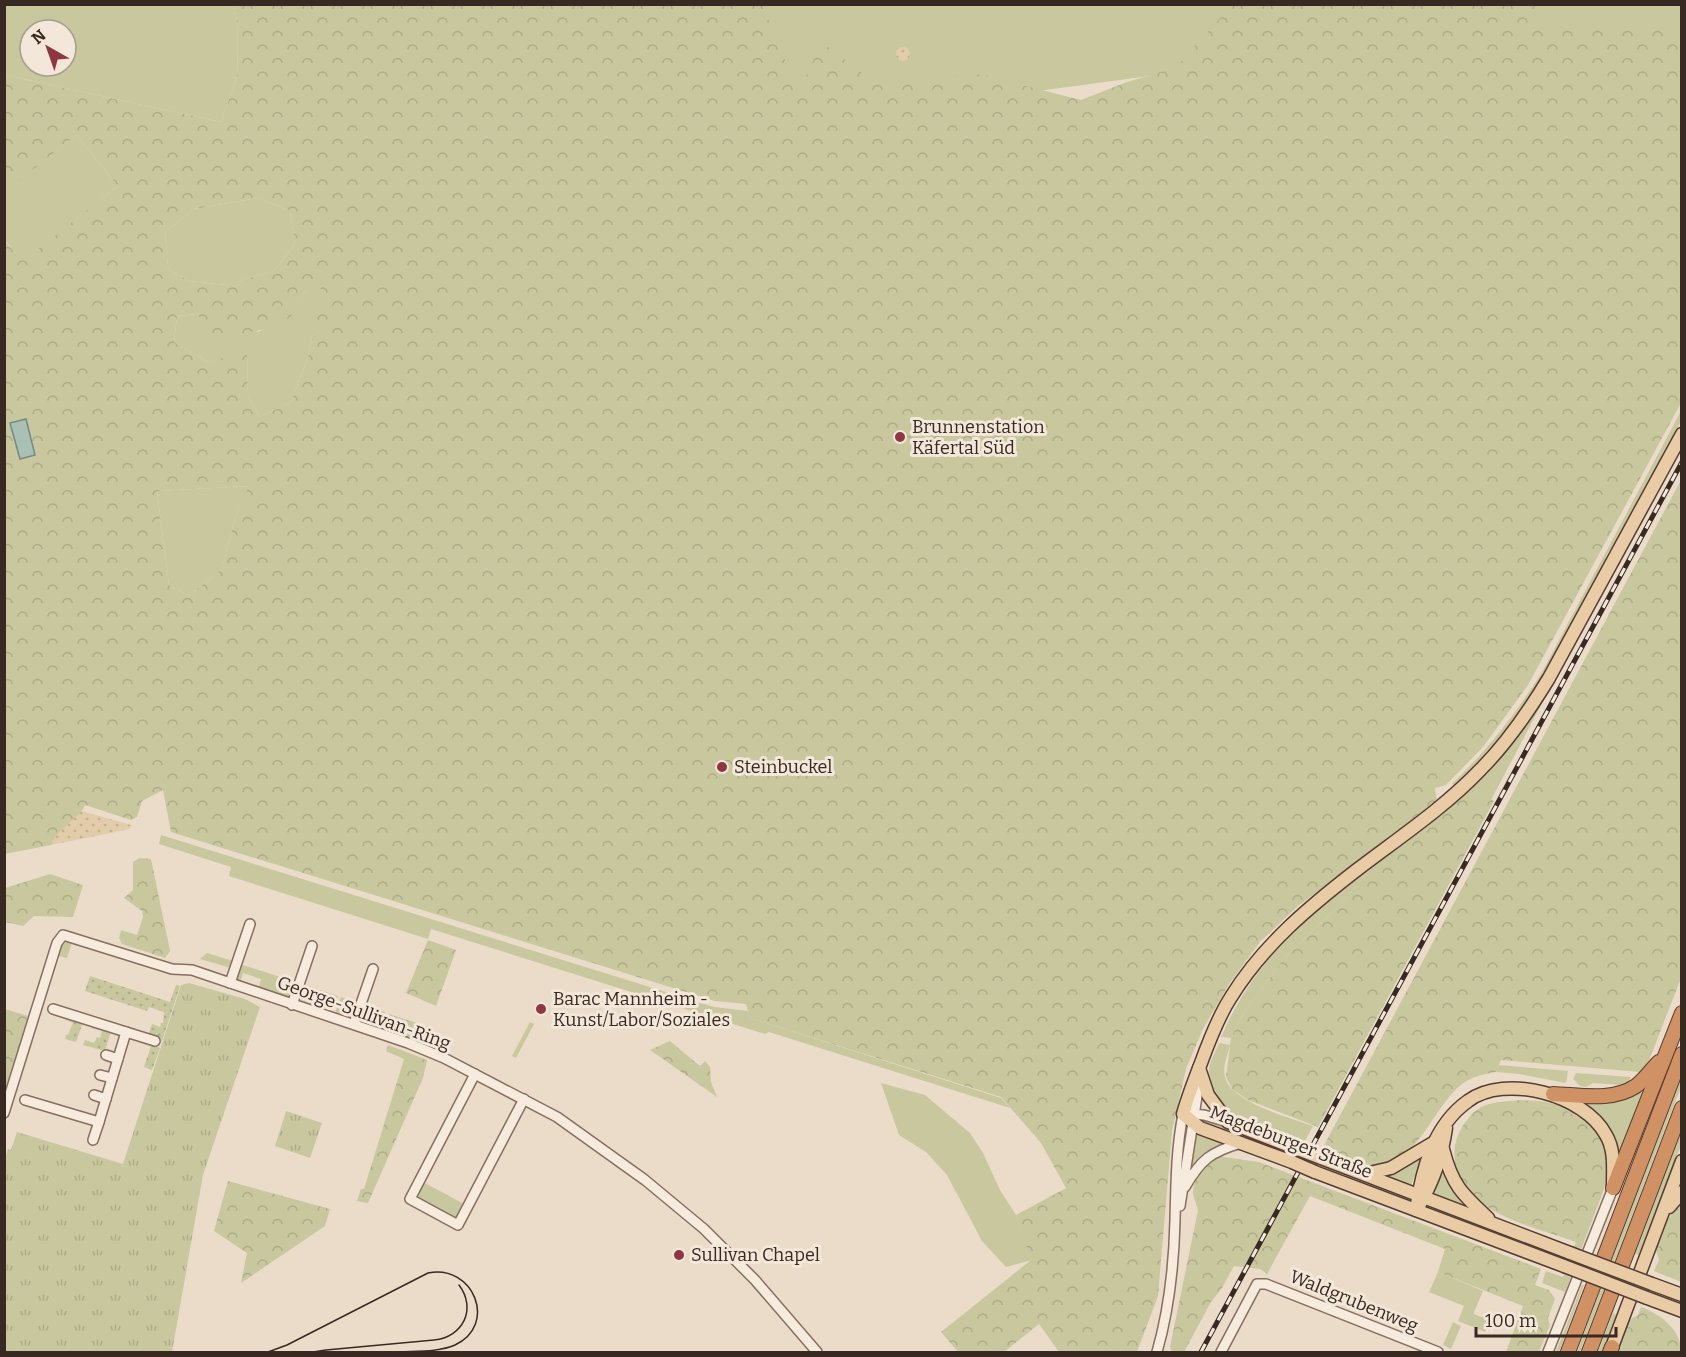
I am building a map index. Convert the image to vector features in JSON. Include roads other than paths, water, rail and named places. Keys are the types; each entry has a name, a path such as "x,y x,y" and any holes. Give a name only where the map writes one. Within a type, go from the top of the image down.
{"highway":[{"path":"1613,1188 1682,1013"},
{"path":"1553,1094 1614,1095 1628,1090 1646,1076 1666,1053"},
{"path":"1568,1353 1682,1054"},
{"path":"1589,1353 1682,1108"}],"main road":[{"path":"1190,1117 1192,1083 1200,1072 1210,1040 1229,999 1252,966 1281,934 1317,902 1449,799 1502,746 1525,716 1549,678 1682,434"},
{"path":"1200,1072 1208,1095 1228,1122"},
{"path":"1416,1210 1421,1196 1432,1184 1439,1146 1446,1124 1468,1101 1487,1091 1509,1088 1553,1094 1586,1112 1597,1121 1607,1136 1612,1153 1613,1188"},
{"name":"Magdeburger Straße","path":"1190,1117 1200,1128 1682,1311"},
{"name":"Magdeburger Straße","path":"1228,1122 1682,1295"},
{"path":"1364,1174 1391,1168 1439,1146"},
{"path":"1439,1146 1448,1170 1462,1194 1493,1223"},
{"path":"1611,1351 1682,1161"},
{"path":"1661,1218 1682,1192"}],"street":[{"path":"230,983 250,924"},
{"name":"George-Sullivan-Ring","path":"4,1113 57,943 63,935 172,969 192,970 408,1043 524,1099 570,1126 685,1212 754,1281 817,1353"},
{"path":"292,1005 312,946"},
{"path":"354,1024 373,969"},
{"path":"53,1009 155,1041"},
{"path":"93,1140 126,1032"},
{"path":"106,1055 118,1059"},
{"path":"475,1074 410,1199 458,1225 524,1099"},
{"path":"100,1075 112,1078"},
{"path":"94,1095 106,1099"},
{"path":"26,1100 99,1122"},
{"name":"Magdeburger Straße","path":"1190,1117 1204,1115 1228,1122"},
{"path":"1175,1222 1183,1192 1190,1117"},
{"path":"1157,1353 1167,1310 1175,1222 1176,1156 1190,1117"},
{"path":"1183,1192 1195,1170 1210,1155 1241,1143"},
{"path":"1548,1353 1613,1188"},
{"name":"Waldgrubenweg","path":"1221,1353 1257,1284 1266,1284 1438,1353"}],"tram line":[{"path":"268,1352 287,1345 428,1273 444,1273 458,1278 468,1287 475,1298 477,1311 475,1324 468,1336 455,1345 442,1349 400,1352"},
{"path":"313,1352 434,1340 453,1334 459,1328 467,1312 467,1303 459,1285"}],"railway":[{"path":"1201,1352 1682,462"}],"place":[{"name":"Brunnenstation Käfertal Süd","path":"900,437"},
{"name":"Steinbuckel","path":"722,767"},
{"name":"Barac Mannheim - Kunst/Labor/Soziales","path":"541,1009"},
{"name":"Sullivan Chapel","path":"679,1255"}]}
